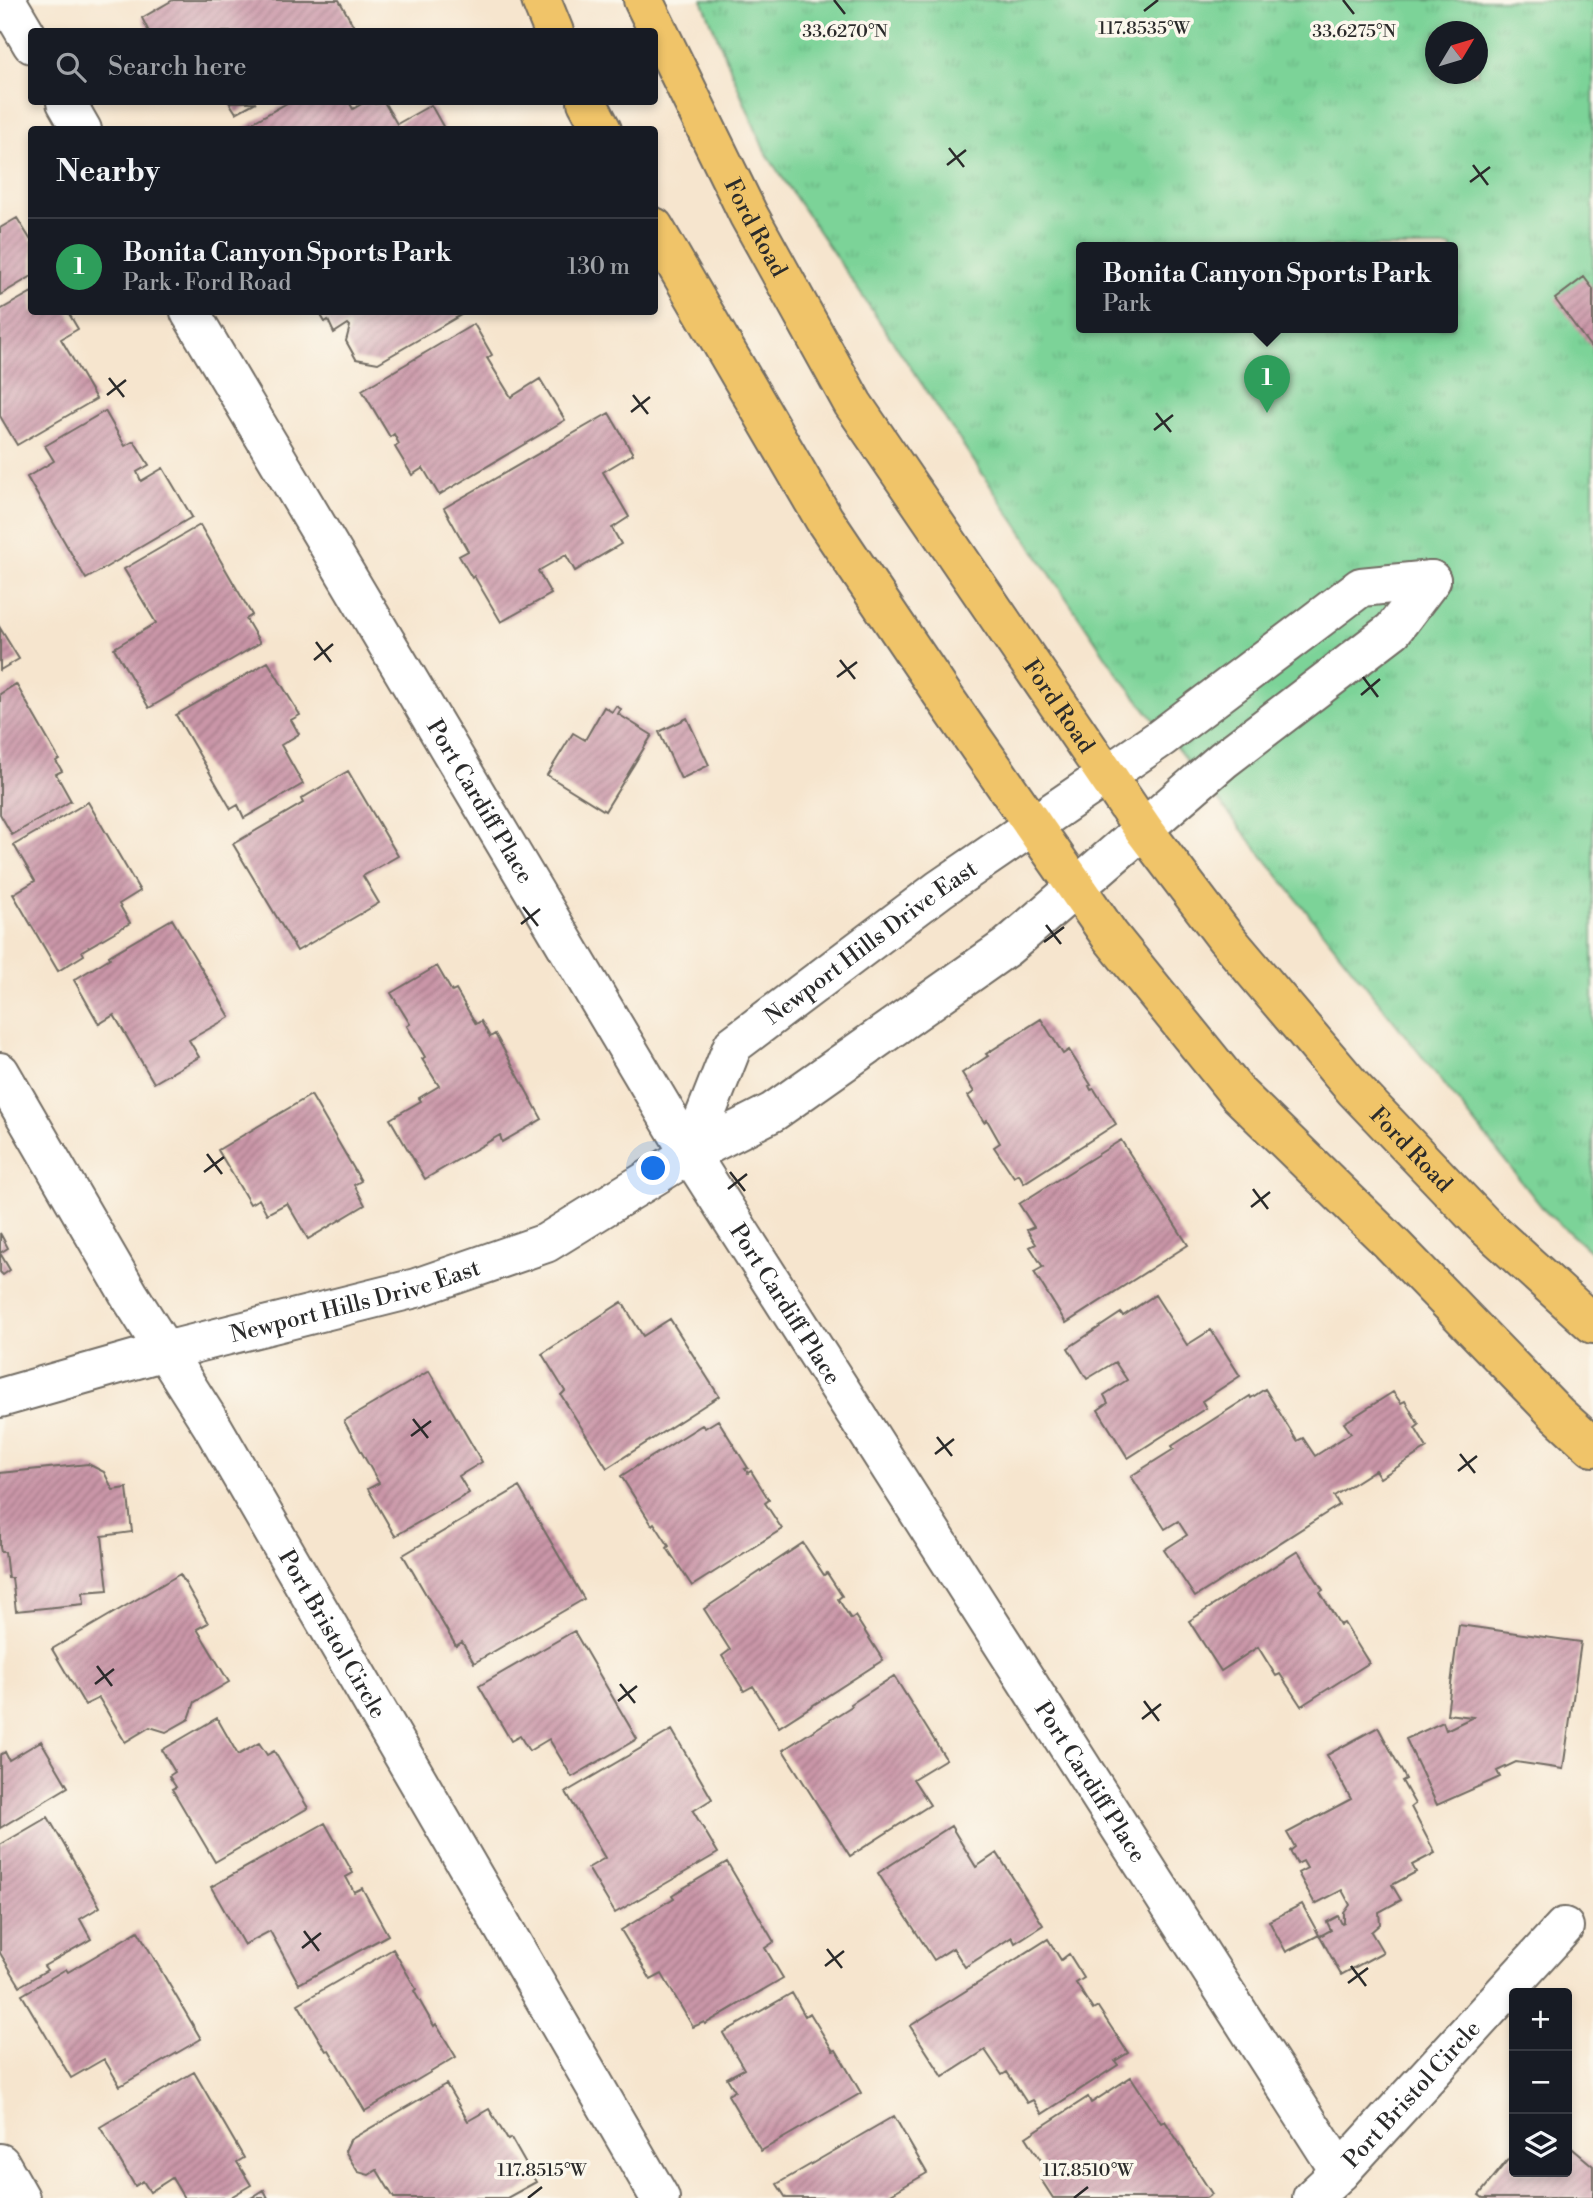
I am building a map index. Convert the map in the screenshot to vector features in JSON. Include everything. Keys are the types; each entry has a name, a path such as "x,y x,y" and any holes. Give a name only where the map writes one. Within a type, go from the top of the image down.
{"main road":[{"path":"541,0 552,28"},
{"name":"Ford Road","path":"643,0 657,28"},
{"name":"Ford Road","path":"658,31 748,214 853,404 1144,830 1226,938 1354,1089 1483,1224 1593,1324"},
{"path":"589,105 600,126"},
{"path":"658,234 824,519 1032,826 1110,936 1238,1094 1391,1243 1557,1414 1593,1447"}],"street":[{"path":"6,0 28,37"},
{"path":"68,105 80,126"},
{"name":"Port Cardiff Place","path":"192,315 690,1154 1340,2172"},
{"name":"Newport Hills Drive East","path":"0,1398 164,1351 416,1288 546,1243 690,1154 773,1112 1006,947 1223,760 1393,630 1431,580 1361,587 1161,738 940,889 733,1045 690,1154"},
{"name":"Port Bristol Circle","path":"0,1072 164,1351 211,1424 660,2198"},
{"name":"Port Bristol Circle","path":"1312,2198 1340,2172 1564,1927"},
{"path":"0,2163 20,2198"}],"green space":[{"path":"702,0 1593,0 1593,1254 1545,1211 1117,673 765,152"}],"building":[{"path":"173,0 339,0 355,28 147,28 142,18"},
{"path":"231,105 251,105 236,113"},
{"path":"284,105 351,105 353,109 360,105 386,105 397,124 431,105 443,126 246,126"},
{"path":"17,218 28,236 28,278 0,295 0,228"},
{"path":"1584,277 1593,289 1593,350 1555,299"},
{"path":"28,294 28,315 70,315 78,329 61,339 96,399 17,445 0,416 0,310"},
{"path":"321,315 461,315 378,363 356,359 346,341 350,326 348,324 334,333 328,320 325,322"},
{"path":"474,324 492,355 487,358 511,397 540,379 565,420 439,495 423,468 412,475 395,447 399,444 394,434 390,437 362,390"},
{"path":"105,411 125,446 134,441 149,465 137,472 141,481 163,468 192,517 86,579 27,477 54,461 45,446"},
{"path":"609,413 633,454 603,472 629,517 612,528 621,544 575,571 566,555 538,571 551,594 501,622 459,556 468,551 444,508"},
{"path":"200,525 252,615 246,619 260,643 149,708 114,648 156,623 124,569"},
{"path":"0,628 19,659 0,670"},
{"path":"268,662 300,715 291,720 299,734 281,745 303,784 244,818 238,805 231,809 176,715"},
{"path":"16,684 59,759 56,761 62,771 56,774 71,801 12,835 0,814 0,694"},
{"path":"616,706 621,709 618,714 652,735 605,811 547,775 573,733 585,740 604,707 612,712"},
{"path":"687,718 709,765 681,779 659,732"},
{"path":"348,771 398,856 363,876 379,903 297,951 233,844 303,803 301,799"},
{"path":"88,802 140,891 119,904 130,923 82,951 84,955 58,971 13,894 35,881 14,845"},
{"path":"172,919 230,1017 189,1040 199,1057 154,1083 114,1015 99,1024 74,980"},
{"path":"437,966 452,992 456,990 476,1024 481,1021 490,1037 495,1034 542,1119 502,1142 500,1135 425,1179 390,1119 421,1101 419,1098 439,1086 422,1059 425,1057 407,1026 410,1024 391,993"},
{"path":"1041,1019 1063,1054 1069,1050 1091,1085 1091,1090 1094,1089 1116,1124 1024,1183 1019,1174 1014,1177 994,1147 1000,1143 987,1120 984,1122 968,1096 974,1092 962,1073 988,1056 986,1054"},
{"path":"311,1095 361,1181 354,1185 365,1205 308,1239 287,1203 267,1214 259,1199 250,1204 218,1150"},
{"path":"1121,1140 1188,1245 1066,1323 1034,1272 1043,1267 1030,1247 1036,1244 1027,1230 1034,1227 1019,1204"},
{"path":"0,1233 8,1248 0,1253"},
{"path":"0,1253 10,1270 3,1275 0,1272"},
{"path":"1155,1295 1187,1345 1211,1330 1240,1376 1202,1401 1206,1408 1128,1458 1098,1410 1108,1403 1104,1395 1127,1380 1115,1362 1087,1379 1068,1348 1121,1313 1123,1316"},
{"path":"622,1302 643,1336 670,1319 719,1396 607,1468 561,1395 565,1391 542,1354"},
{"path":"429,1371 482,1462 459,1476 469,1493 395,1536 368,1489 379,1483 344,1421"},
{"path":"1265,1389 1297,1441 1303,1438 1315,1456 1351,1433 1344,1423 1393,1392 1401,1403 1405,1401 1419,1425 1415,1428 1427,1448 1380,1478 1375,1470 1334,1496 1339,1505 1195,1597 1164,1550 1187,1535 1178,1521 1165,1529 1131,1476 1174,1449 1172,1446"},
{"path":"718,1420 748,1468 745,1469 748,1473 751,1471 769,1500 765,1503 782,1529 692,1586 667,1548 669,1546 654,1523 652,1525 621,1476 702,1425 705,1428"},
{"path":"88,1464 104,1472 113,1490 127,1488 132,1532 102,1536 108,1590 83,1592 84,1604 16,1611 12,1578 8,1578 5,1552 1,1552 0,1547 0,1473"},
{"path":"519,1487 584,1599 474,1663 462,1642 456,1646 403,1555"},
{"path":"803,1543 842,1596 838,1599 851,1619 855,1616 883,1660 779,1727 753,1686 744,1691 722,1656 730,1650 704,1609"},
{"path":"1298,1551 1323,1590 1320,1592 1340,1625 1344,1623 1369,1663 1301,1706 1280,1674 1276,1676 1258,1647 1221,1671 1189,1621"},
{"path":"180,1574 208,1623 197,1629 229,1682 195,1702 189,1719 166,1732 150,1727 125,1742 99,1698 85,1705 52,1649"},
{"path":"1459,1625 1581,1642 1563,1769 1516,1762 1497,1771 1500,1777 1437,1805 1406,1739 1443,1722 1446,1730 1473,1717 1447,1714"},
{"path":"574,1631 637,1739 572,1777 549,1739 529,1751 520,1736 511,1741 479,1686"},
{"path":"894,1676 946,1759 913,1779 930,1805 850,1856 783,1750"},
{"path":"217,1718 238,1755 259,1743 267,1755 274,1751 308,1808 215,1862 172,1789 176,1787 169,1776 175,1772 162,1750"},
{"path":"1378,1727 1406,1779 1402,1781 1415,1804 1411,1807 1435,1853 1412,1865 1416,1872 1392,1885 1401,1900 1379,1912 1380,1924 1371,1932 1383,1952 1341,1975 1320,1936 1331,1930 1327,1922 1338,1916 1342,1924 1344,1923 1344,1913 1350,1905 1342,1890 1315,1904 1298,1873 1307,1868 1303,1861 1297,1864 1290,1851 1295,1847 1287,1833 1351,1799 1327,1755"},
{"path":"672,1730 712,1799 693,1811 718,1853 615,1913 588,1868 605,1858 566,1792"},
{"path":"41,1741 68,1787 0,1828 0,1755 5,1752 9,1760"},
{"path":"48,1817 100,1907 80,1919 91,1939 44,1966 47,1970 20,1986 0,1953 0,1845"},
{"path":"325,1823 353,1873 346,1877 354,1892 362,1888 388,1935 299,1984 270,1931 244,1945 211,1887"},
{"path":"951,1826 976,1867 997,1853 1043,1925 1015,1943 1012,1937 965,1967 953,1948 934,1960 878,1873"},
{"path":"727,1862 774,1942 765,1948 783,1978 705,2024 704,2022 693,2027 662,1974 651,1980 621,1930"},
{"path":"1302,1904 1319,1935 1286,1952 1269,1921"},
{"path":"138,1931 201,2039 120,2086 104,2059 71,2078 22,1995"},
{"path":"1048,1939 1061,1960 1069,1954 1084,1978 1076,1983 1093,2010 1098,2007 1128,2053 1115,2061 1118,2065 1042,2114 1033,2100 1027,2103 1007,2072 1002,2075 985,2050 943,2077 910,2026"},
{"path":"393,1949 434,2026 436,2024 456,2057 365,2111 298,2004"},
{"path":"792,1993 805,2016 810,2013 833,2051 836,2050 861,2093 761,2151 728,2095 735,2091 727,2078 744,2069 723,2033"},
{"path":"194,2072 244,2158 237,2162 251,2185 229,2198 184,2198 172,2178 150,2192 143,2181 135,2186 100,2127"},
{"path":"1131,2077 1161,2123 1165,2121 1212,2194 1206,2198 1053,2198 1040,2178 1049,2173 1026,2137 1088,2097 1091,2103"},
{"path":"446,2084 468,2121 489,2109 508,2140 511,2138 536,2182 507,2198 394,2198 377,2170 369,2175 358,2172 345,2151 350,2140"},
{"path":"894,2116 927,2173 889,2195 891,2198 786,2198 777,2184"},
{"path":"1572,2148 1593,2166 1593,2198 1483,2198 1479,2195 1509,2158 1509,2177 1572,2177"},
{"path":"264,2190 268,2198 251,2198"}],"place":[{"name":"Bonita Canyon Sports Park","path":"1267,413"}]}
